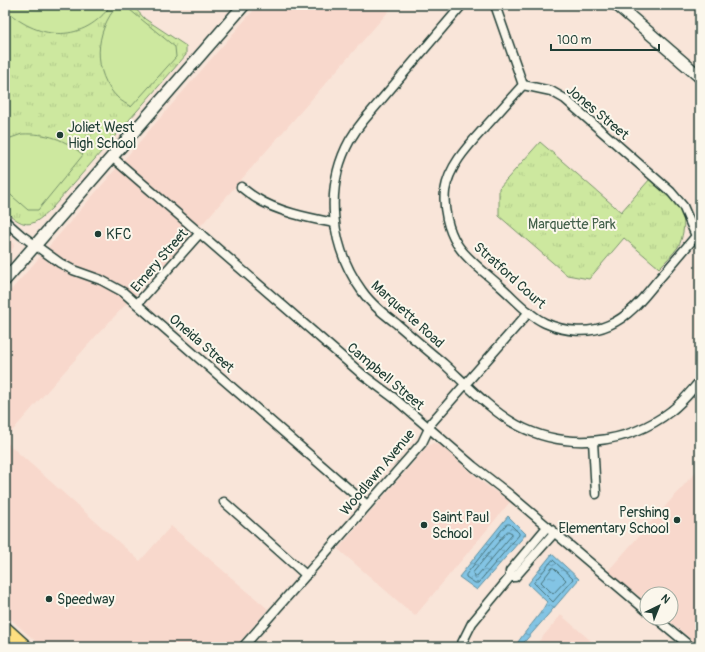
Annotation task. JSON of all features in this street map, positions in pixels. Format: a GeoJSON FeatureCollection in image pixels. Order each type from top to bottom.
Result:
{"type":"FeatureCollection","features":[{"type":"Feature","properties":{"kind":"main road"},"geometry":{"type":"LineString","coordinates":[[5,280],[244,5]]}},
{"type":"Feature","properties":{"kind":"main road"},"geometry":{"type":"LineString","coordinates":[[617,5],[700,76]]}},
{"type":"Feature","properties":{"kind":"main road"},"geometry":{"type":"LineString","coordinates":[[5,628],[26,647]]}},
{"type":"Feature","properties":{"kind":"street","name":"Marquette Road"},"geometry":{"type":"LineString","coordinates":[[462,5],[364,120],[350,140],[342,159],[335,185],[333,206],[334,223],[341,252],[350,272],[362,291],[378,309],[466,383],[496,411],[516,424],[537,434],[557,440],[593,441],[612,439],[632,433],[671,411],[700,381]]}},
{"type":"Feature","properties":{"kind":"street"},"geometry":{"type":"LineString","coordinates":[[495,5],[523,85]]}},
{"type":"Feature","properties":{"kind":"street","name":"Jones Street"},"geometry":{"type":"LineString","coordinates":[[523,85],[551,92],[565,99],[666,187],[683,206],[698,237]]}},
{"type":"Feature","properties":{"kind":"street","name":"Stratford Court"},"geometry":{"type":"LineString","coordinates":[[523,85],[462,153],[451,173],[445,192],[446,210],[451,230],[457,245],[470,259],[529,312],[544,323],[562,329],[577,331],[594,330],[610,325],[638,304],[698,237]]}},
{"type":"Feature","properties":{"kind":"street","name":"Campbell Street"},"geometry":{"type":"LineString","coordinates":[[112,157],[363,375],[394,398],[428,429],[519,502],[639,604]]}},
{"type":"Feature","properties":{"kind":"street"},"geometry":{"type":"LineString","coordinates":[[241,187],[256,198],[271,205],[310,218],[334,223]]}},
{"type":"Feature","properties":{"kind":"street","name":"Oneida Street"},"geometry":{"type":"LineString","coordinates":[[5,221],[66,267],[111,285],[138,304],[367,505]]}},
{"type":"Feature","properties":{"kind":"street","name":"Emery Street"},"geometry":{"type":"LineString","coordinates":[[138,304],[200,233]]}},
{"type":"Feature","properties":{"kind":"street","name":"Woodlawn Avenue"},"geometry":{"type":"LineString","coordinates":[[243,647],[422,443],[432,422],[529,312]]}},
{"type":"Feature","properties":{"kind":"street"},"geometry":{"type":"LineString","coordinates":[[593,441],[596,494]]}},
{"type":"Feature","properties":{"kind":"street"},"geometry":{"type":"LineString","coordinates":[[224,502],[306,575]]}},
{"type":"Feature","properties":{"kind":"street"},"geometry":{"type":"LineString","coordinates":[[460,647],[472,623],[510,577],[510,570],[547,527]]}},
{"type":"Feature","properties":{"kind":"street"},"geometry":{"type":"LineString","coordinates":[[510,577],[516,577],[554,533]]}},
{"type":"Feature","properties":{"kind":"street"},"geometry":{"type":"LineString","coordinates":[[666,626],[691,647]]}},
{"type":"Feature","properties":{"kind":"shaded area"},"geometry":{"type":"Polygon","coordinates":[[[258,5],[394,5],[205,221],[95,337],[5,439],[5,297],[258,5]]]}},
{"type":"Feature","properties":{"kind":"shaded area"},"geometry":{"type":"Polygon","coordinates":[[[5,229],[11,236],[14,246],[5,262],[5,229]]]}},
{"type":"Feature","properties":{"kind":"shaded area"},"geometry":{"type":"Polygon","coordinates":[[[5,441],[140,561],[171,526],[268,609],[235,647],[42,647],[5,614],[5,441]]]}},
{"type":"Feature","properties":{"kind":"shaded area","name":"Saint Paul School"},"geometry":{"type":"Polygon","coordinates":[[[433,443],[439,444],[482,482],[510,502],[415,616],[338,549],[427,447],[433,443]]]}},
{"type":"Feature","properties":{"kind":"shaded area","name":"Pershing Elementary School"},"geometry":{"type":"Polygon","coordinates":[[[700,467],[700,647],[675,626],[679,626],[679,586],[639,586],[639,596],[607,572],[700,467]]]}},
{"type":"Feature","properties":{"kind":"shaded area"},"geometry":{"type":"Polygon","coordinates":[[[561,615],[598,647],[534,647],[561,615]]]}},
{"type":"Feature","properties":{"kind":"green space","name":"Joliet West High School"},"geometry":{"type":"Polygon","coordinates":[[[5,5],[132,5],[145,19],[186,46],[186,55],[52,208],[39,219],[29,224],[19,221],[5,211],[5,5]]]}},
{"type":"Feature","properties":{"kind":"green space"},"geometry":{"type":"Polygon","coordinates":[[[13,5],[111,5],[100,17],[88,26],[75,32],[61,34],[33,28],[20,21],[7,11],[13,5]]]}},
{"type":"Feature","properties":{"kind":"green space"},"geometry":{"type":"Polygon","coordinates":[[[118,5],[124,5],[175,47],[176,57],[131,107],[120,99],[110,88],[104,77],[100,64],[99,52],[104,27],[110,15],[118,5]]]}},
{"type":"Feature","properties":{"kind":"green space"},"geometry":{"type":"Polygon","coordinates":[[[22,134],[55,138],[76,149],[83,155],[38,210],[28,210],[5,190],[5,140],[22,134]]]}},
{"type":"Feature","properties":{"kind":"green space","name":"Marquette Park"},"geometry":{"type":"Polygon","coordinates":[[[540,142],[621,212],[650,179],[670,196],[680,208],[684,223],[682,238],[676,250],[659,268],[624,238],[589,279],[567,275],[499,216],[499,188],[540,142]]]}},
{"type":"Feature","properties":{"kind":"water"},"geometry":{"type":"Polygon","coordinates":[[[508,516],[526,534],[477,590],[459,577],[508,516]]]}},
{"type":"Feature","properties":{"kind":"water"},"geometry":{"type":"Polygon","coordinates":[[[552,554],[579,579],[520,647],[515,647],[540,614],[547,602],[528,584],[552,554]]]}},
{"type":"Feature","properties":{"kind":"place","name":"Joliet West High School"},"geometry":{"type":"Point","coordinates":[60,135]}},
{"type":"Feature","properties":{"kind":"place","name":"KFC"},"geometry":{"type":"Point","coordinates":[98,234]}},
{"type":"Feature","properties":{"kind":"place","name":"Pershing Elementary School"},"geometry":{"type":"Point","coordinates":[677,520]}},
{"type":"Feature","properties":{"kind":"place","name":"Saint Paul School"},"geometry":{"type":"Point","coordinates":[424,525]}},
{"type":"Feature","properties":{"kind":"place","name":"Speedway"},"geometry":{"type":"Point","coordinates":[49,599]}}]}
